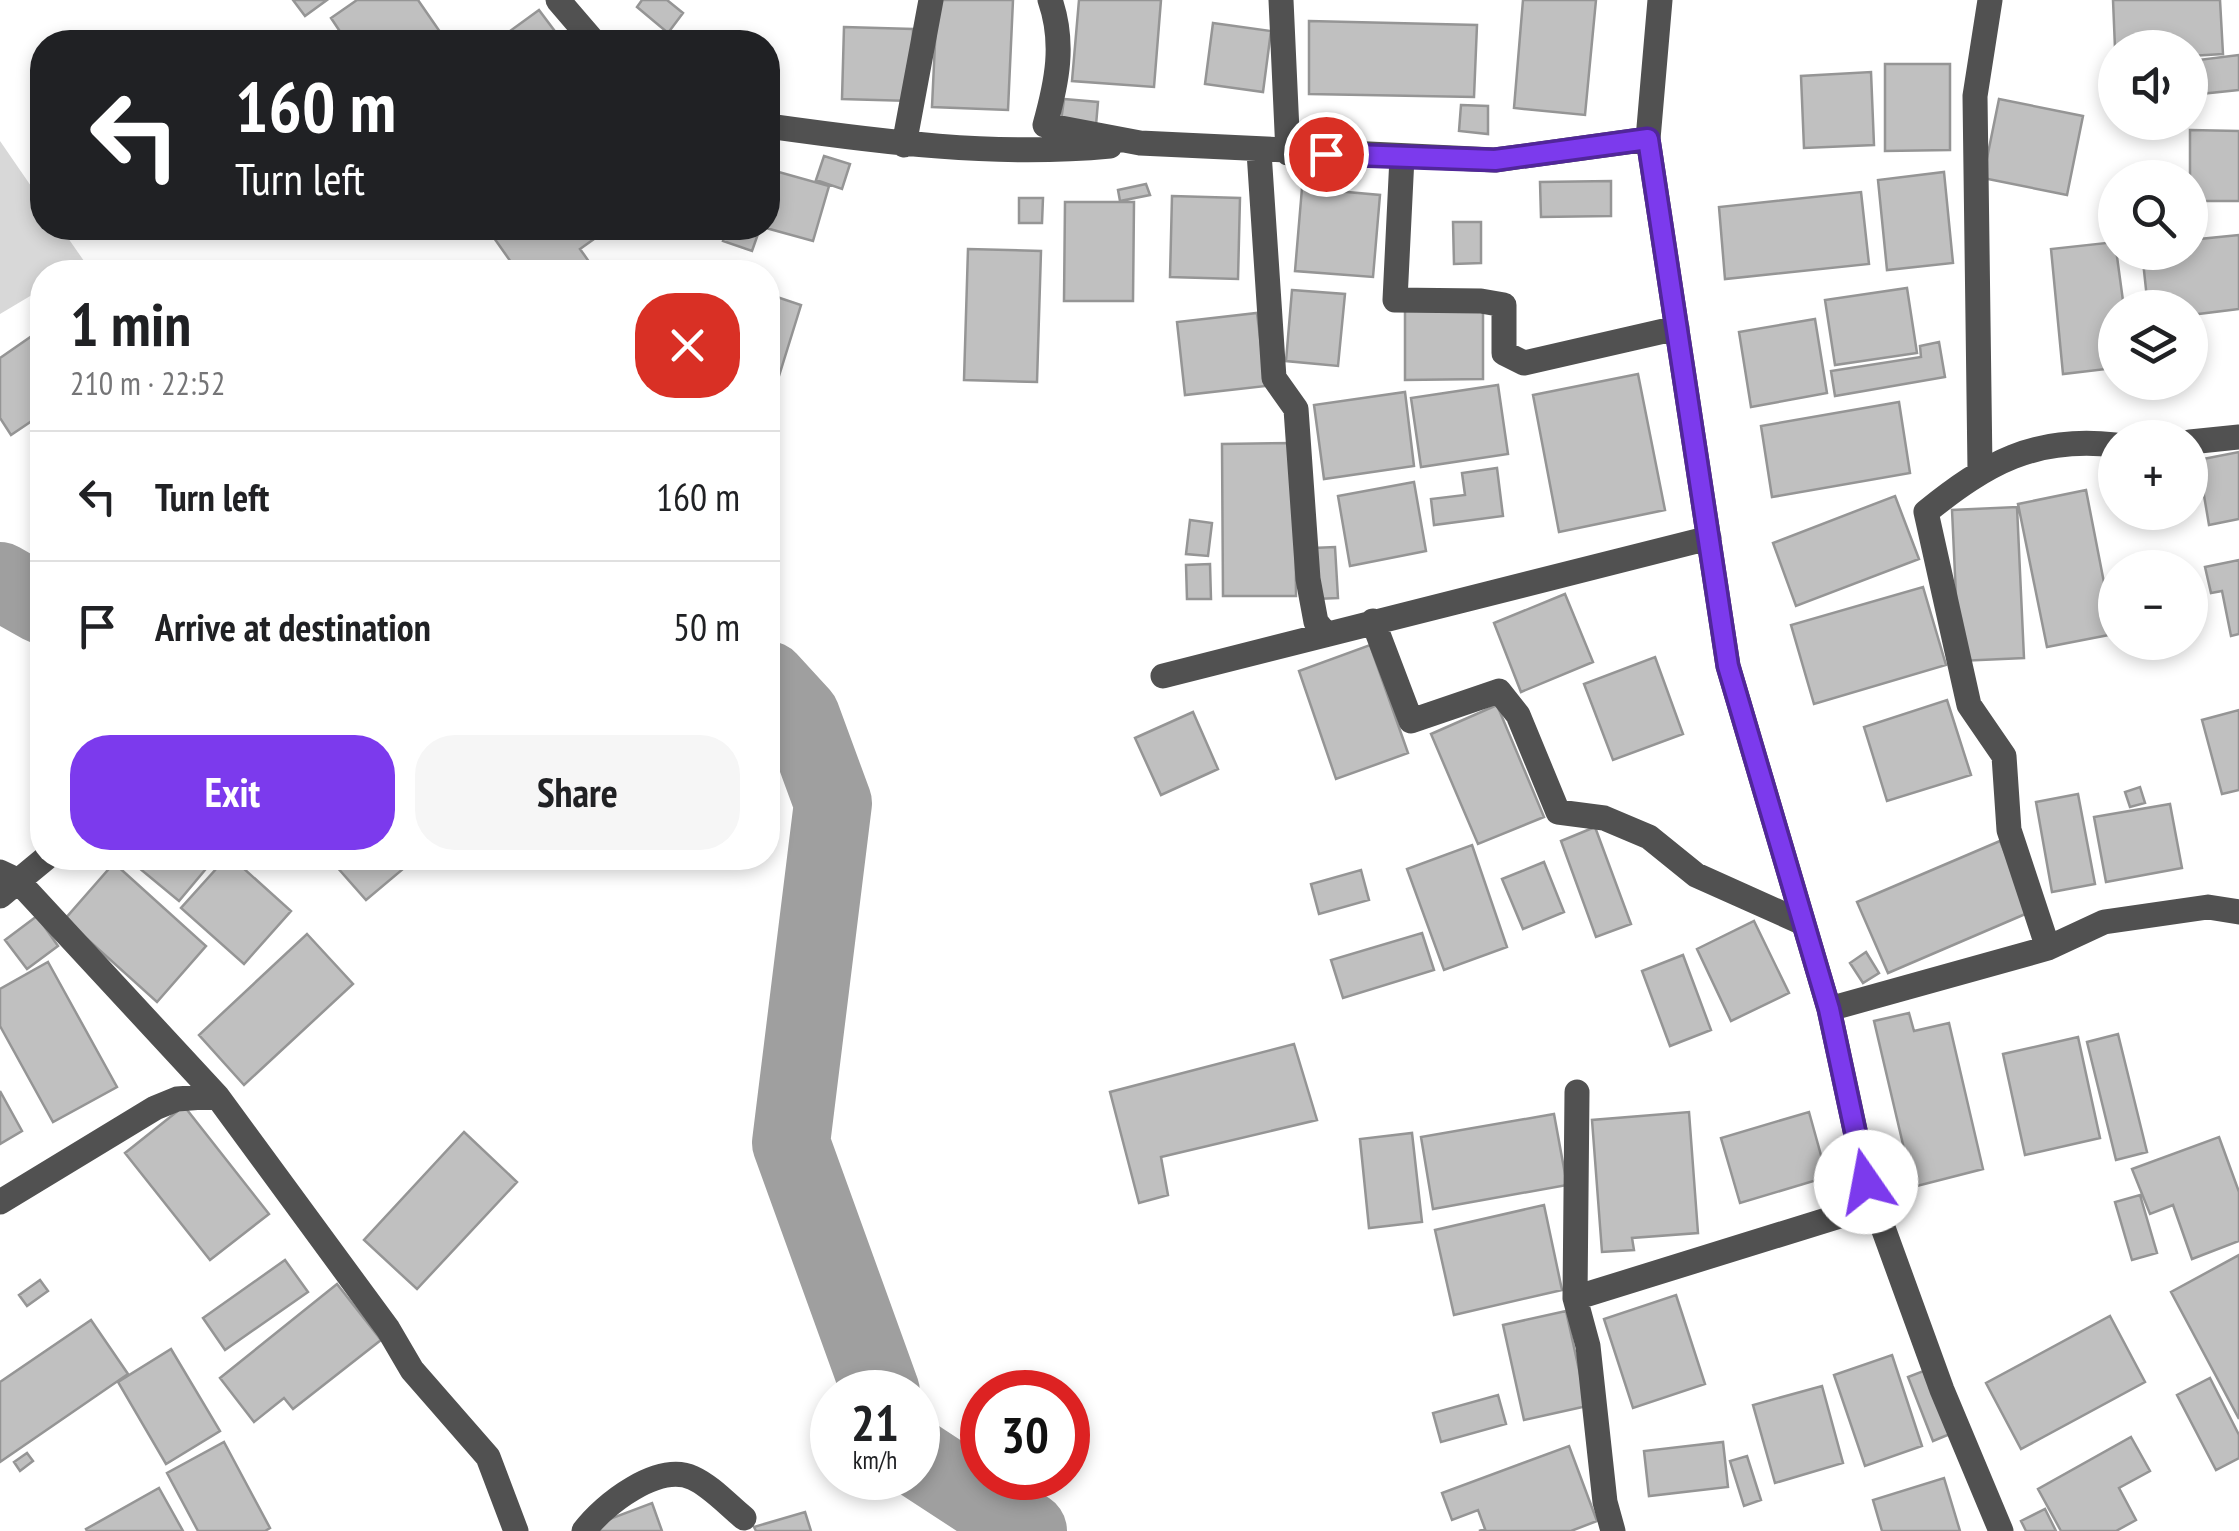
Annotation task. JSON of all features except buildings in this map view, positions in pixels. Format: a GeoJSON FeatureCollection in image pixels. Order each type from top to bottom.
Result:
{"type":"FeatureCollection","features":[{"type":"Feature","properties":{"kind":"street"},"geometry":{"type":"LineString","coordinates":[[558,0],[584,30]]}},
{"type":"Feature","properties":{"kind":"street"},"geometry":{"type":"LineString","coordinates":[[904,145],[931,0]]}},
{"type":"Feature","properties":{"kind":"street"},"geometry":{"type":"LineString","coordinates":[[1050,0],[1060,27],[1058,81],[1046,126],[1140,144],[1495,160],[1648,139]]}},
{"type":"Feature","properties":{"kind":"street"},"geometry":{"type":"LineString","coordinates":[[1282,0],[1288,152]]}},
{"type":"Feature","properties":{"kind":"street"},"geometry":{"type":"LineString","coordinates":[[1660,0],[1648,139],[1728,666],[1829,1009],[1875,1205],[1942,1390],[2001,1531]]}},
{"type":"Feature","properties":{"kind":"street"},"geometry":{"type":"LineString","coordinates":[[1980,469],[1975,96],[1990,0]]}},
{"type":"Feature","properties":{"kind":"street"},"geometry":{"type":"LineString","coordinates":[[780,128],[904,145],[1049,152],[1140,144]]}},
{"type":"Feature","properties":{"kind":"street"},"geometry":{"type":"LineString","coordinates":[[1259,152],[1274,378],[1296,409],[1308,579],[1316,622],[1326,634]]}},
{"type":"Feature","properties":{"kind":"street"},"geometry":{"type":"LineString","coordinates":[[1402,157],[1395,300],[1481,300],[1504,305],[1504,352],[1524,362],[1677,328]]}},
{"type":"Feature","properties":{"kind":"street"},"geometry":{"type":"LineString","coordinates":[[2208,440],[2239,437]]}},
{"type":"Feature","properties":{"kind":"street"},"geometry":{"type":"LineString","coordinates":[[2048,948],[2010,830],[2004,756],[1969,705],[1926,512],[1980,469],[2070,440],[2098,443]]}},
{"type":"Feature","properties":{"kind":"street"},"geometry":{"type":"LineString","coordinates":[[1163,676],[1710,538]]}},
{"type":"Feature","properties":{"kind":"street"},"geometry":{"type":"LineString","coordinates":[[1373,622],[1411,722],[1498,691],[1518,715],[1558,812],[1604,818],[1649,837],[1696,875],[1802,922]]}},
{"type":"Feature","properties":{"kind":"street"},"geometry":{"type":"LineString","coordinates":[[30,868],[6,882],[217,1096],[388,1329],[412,1370],[488,1456],[516,1531]]}},
{"type":"Feature","properties":{"kind":"street"},"geometry":{"type":"LineString","coordinates":[[1829,1009],[2048,948],[2104,922],[2208,908],[2239,912]]}},
{"type":"Feature","properties":{"kind":"street"},"geometry":{"type":"LineString","coordinates":[[1577,1092],[1575,1298],[1588,1346],[1605,1502],[1613,1531]]}},
{"type":"Feature","properties":{"kind":"street"},"geometry":{"type":"LineString","coordinates":[[0,1202],[154,1108],[176,1100],[217,1096]]}},
{"type":"Feature","properties":{"kind":"street"},"geometry":{"type":"LineString","coordinates":[[1575,1298],[1875,1205]]}},
{"type":"Feature","properties":{"kind":"street"},"geometry":{"type":"LineString","coordinates":[[584,1531],[600,1508],[629,1490],[672,1475],[693,1478],[744,1518]]}},
{"type":"Feature","properties":{"kind":"shaded area"},"geometry":{"type":"Polygon","coordinates":[[[0,141],[30,185],[30,240],[69,240],[83,260],[30,260],[30,296],[0,314],[0,141]]]}},
{"type":"Feature","properties":{"kind":"waterway"},"geometry":{"type":"LineString","coordinates":[[0,581],[30,598]]}},
{"type":"Feature","properties":{"kind":"waterway"},"geometry":{"type":"LineString","coordinates":[[780,693],[801,716],[833,803],[791,1143],[873,1370]]}},
{"type":"Feature","properties":{"kind":"waterway"},"geometry":{"type":"LineString","coordinates":[[940,1473],[1028,1531]]}},
{"type":"Feature","properties":{"kind":"route"},"geometry":{"type":"LineString","coordinates":[[1326,154],[1495,160],[1648,139],[1728,666],[1829,1009],[1866,1182]]}}]}
